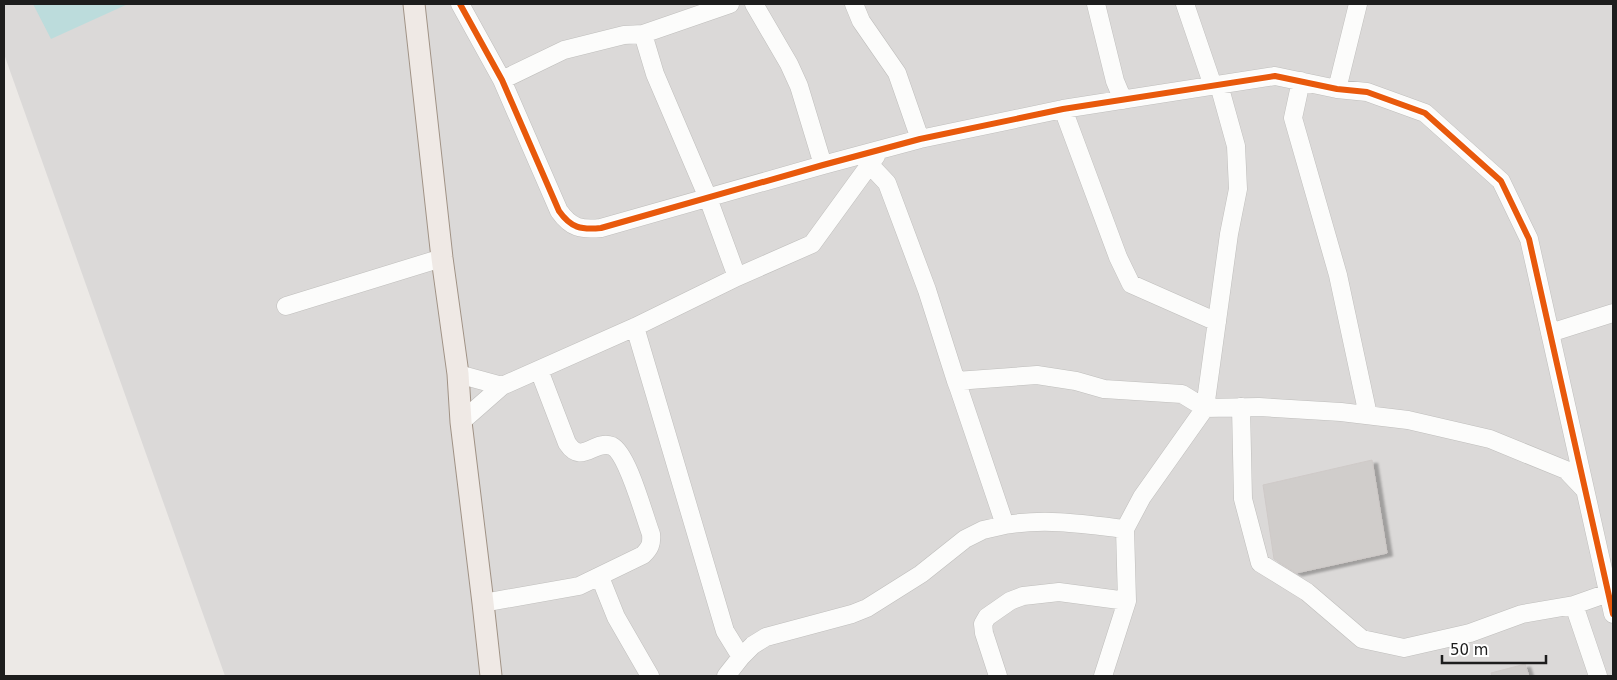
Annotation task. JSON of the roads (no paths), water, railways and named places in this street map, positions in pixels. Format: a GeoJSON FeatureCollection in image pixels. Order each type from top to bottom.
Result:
{"type":"FeatureCollection","features":[{"type":"Feature","properties":{"kind":"main road"},"geometry":{"type":"LineString","coordinates":[[414,4],[442,258],[458,374],[461,422],[491,676]]}},
{"type":"Feature","properties":{"kind":"street"},"geometry":{"type":"LineString","coordinates":[[460,4],[502,80],[559,211],[567,222],[589,229],[601,228],[823,165],[874,158],[920,140],[1063,109],[1275,76],[1337,89],[1367,92],[1425,113],[1500,181],[1529,239],[1613,614]]}},
{"type":"Feature","properties":{"kind":"street"},"geometry":{"type":"LineString","coordinates":[[502,80],[574,47],[624,35],[643,34],[730,4]]}},
{"type":"Feature","properties":{"kind":"street"},"geometry":{"type":"LineString","coordinates":[[754,4],[789,64],[799,86],[823,165]]}},
{"type":"Feature","properties":{"kind":"street"},"geometry":{"type":"LineString","coordinates":[[854,4],[861,21],[897,73],[920,140]]}},
{"type":"Feature","properties":{"kind":"street"},"geometry":{"type":"LineString","coordinates":[[1096,4],[1115,81],[1123,100]]}},
{"type":"Feature","properties":{"kind":"street"},"geometry":{"type":"LineString","coordinates":[[1185,4],[1213,86],[1219,85]]}},
{"type":"Feature","properties":{"kind":"street"},"geometry":{"type":"LineString","coordinates":[[1337,89],[1358,4]]}},
{"type":"Feature","properties":{"kind":"street"},"geometry":{"type":"LineString","coordinates":[[643,34],[655,74],[708,198],[737,277]]}},
{"type":"Feature","properties":{"kind":"street"},"geometry":{"type":"LineString","coordinates":[[1301,80],[1292,118],[1338,274],[1368,415]]}},
{"type":"Feature","properties":{"kind":"street"},"geometry":{"type":"LineString","coordinates":[[1103,676],[1127,600],[1124,529],[1142,497],[1205,408],[1229,234],[1238,189],[1236,146],[1219,85]]}},
{"type":"Feature","properties":{"kind":"street"},"geometry":{"type":"LineString","coordinates":[[1063,109],[1118,256],[1131,284],[1217,322]]}},
{"type":"Feature","properties":{"kind":"street"},"geometry":{"type":"LineString","coordinates":[[461,422],[502,386],[812,244],[874,158]]}},
{"type":"Feature","properties":{"kind":"street"},"geometry":{"type":"LineString","coordinates":[[874,158],[887,183],[927,290],[956,381],[1006,525]]}},
{"type":"Feature","properties":{"kind":"street"},"geometry":{"type":"LineString","coordinates":[[286,306],[442,258]]}},
{"type":"Feature","properties":{"kind":"street"},"geometry":{"type":"LineString","coordinates":[[1550,333],[1613,313]]}},
{"type":"Feature","properties":{"kind":"street"},"geometry":{"type":"LineString","coordinates":[[635,326],[725,631],[741,657]]}},
{"type":"Feature","properties":{"kind":"street"},"geometry":{"type":"LineString","coordinates":[[483,603],[579,586],[643,555],[652,543],[630,473],[619,452],[612,446],[604,445],[578,453],[572,451],[567,443],[539,370]]}},
{"type":"Feature","properties":{"kind":"street"},"geometry":{"type":"LineString","coordinates":[[458,374],[502,386]]}},
{"type":"Feature","properties":{"kind":"street"},"geometry":{"type":"LineString","coordinates":[[956,381],[1037,375],[1076,381],[1104,389],[1182,394],[1205,408],[1260,406],[1408,420],[1490,438],[1566,470],[1585,490]]}},
{"type":"Feature","properties":{"kind":"street"},"geometry":{"type":"LineString","coordinates":[[1241,407],[1243,498],[1260,563],[1307,592],[1362,639],[1404,648],[1470,632],[1522,614],[1574,605],[1608,593]]}},
{"type":"Feature","properties":{"kind":"street"},"geometry":{"type":"LineString","coordinates":[[726,676],[753,645],[766,637],[852,614],[867,608],[921,574],[965,539],[983,530],[1046,520],[1124,529]]}},
{"type":"Feature","properties":{"kind":"street"},"geometry":{"type":"LineString","coordinates":[[600,577],[616,617],[650,676]]}},
{"type":"Feature","properties":{"kind":"street"},"geometry":{"type":"LineString","coordinates":[[998,676],[984,633],[983,624],[987,617],[1010,601],[1023,596],[1059,592],[1127,600]]}},
{"type":"Feature","properties":{"kind":"street"},"geometry":{"type":"LineString","coordinates":[[1574,605],[1598,676]]}},
{"type":"Feature","properties":{"kind":"water"},"geometry":{"type":"Polygon","coordinates":[[[33,4],[128,4],[51,39],[33,4]]]}}]}
